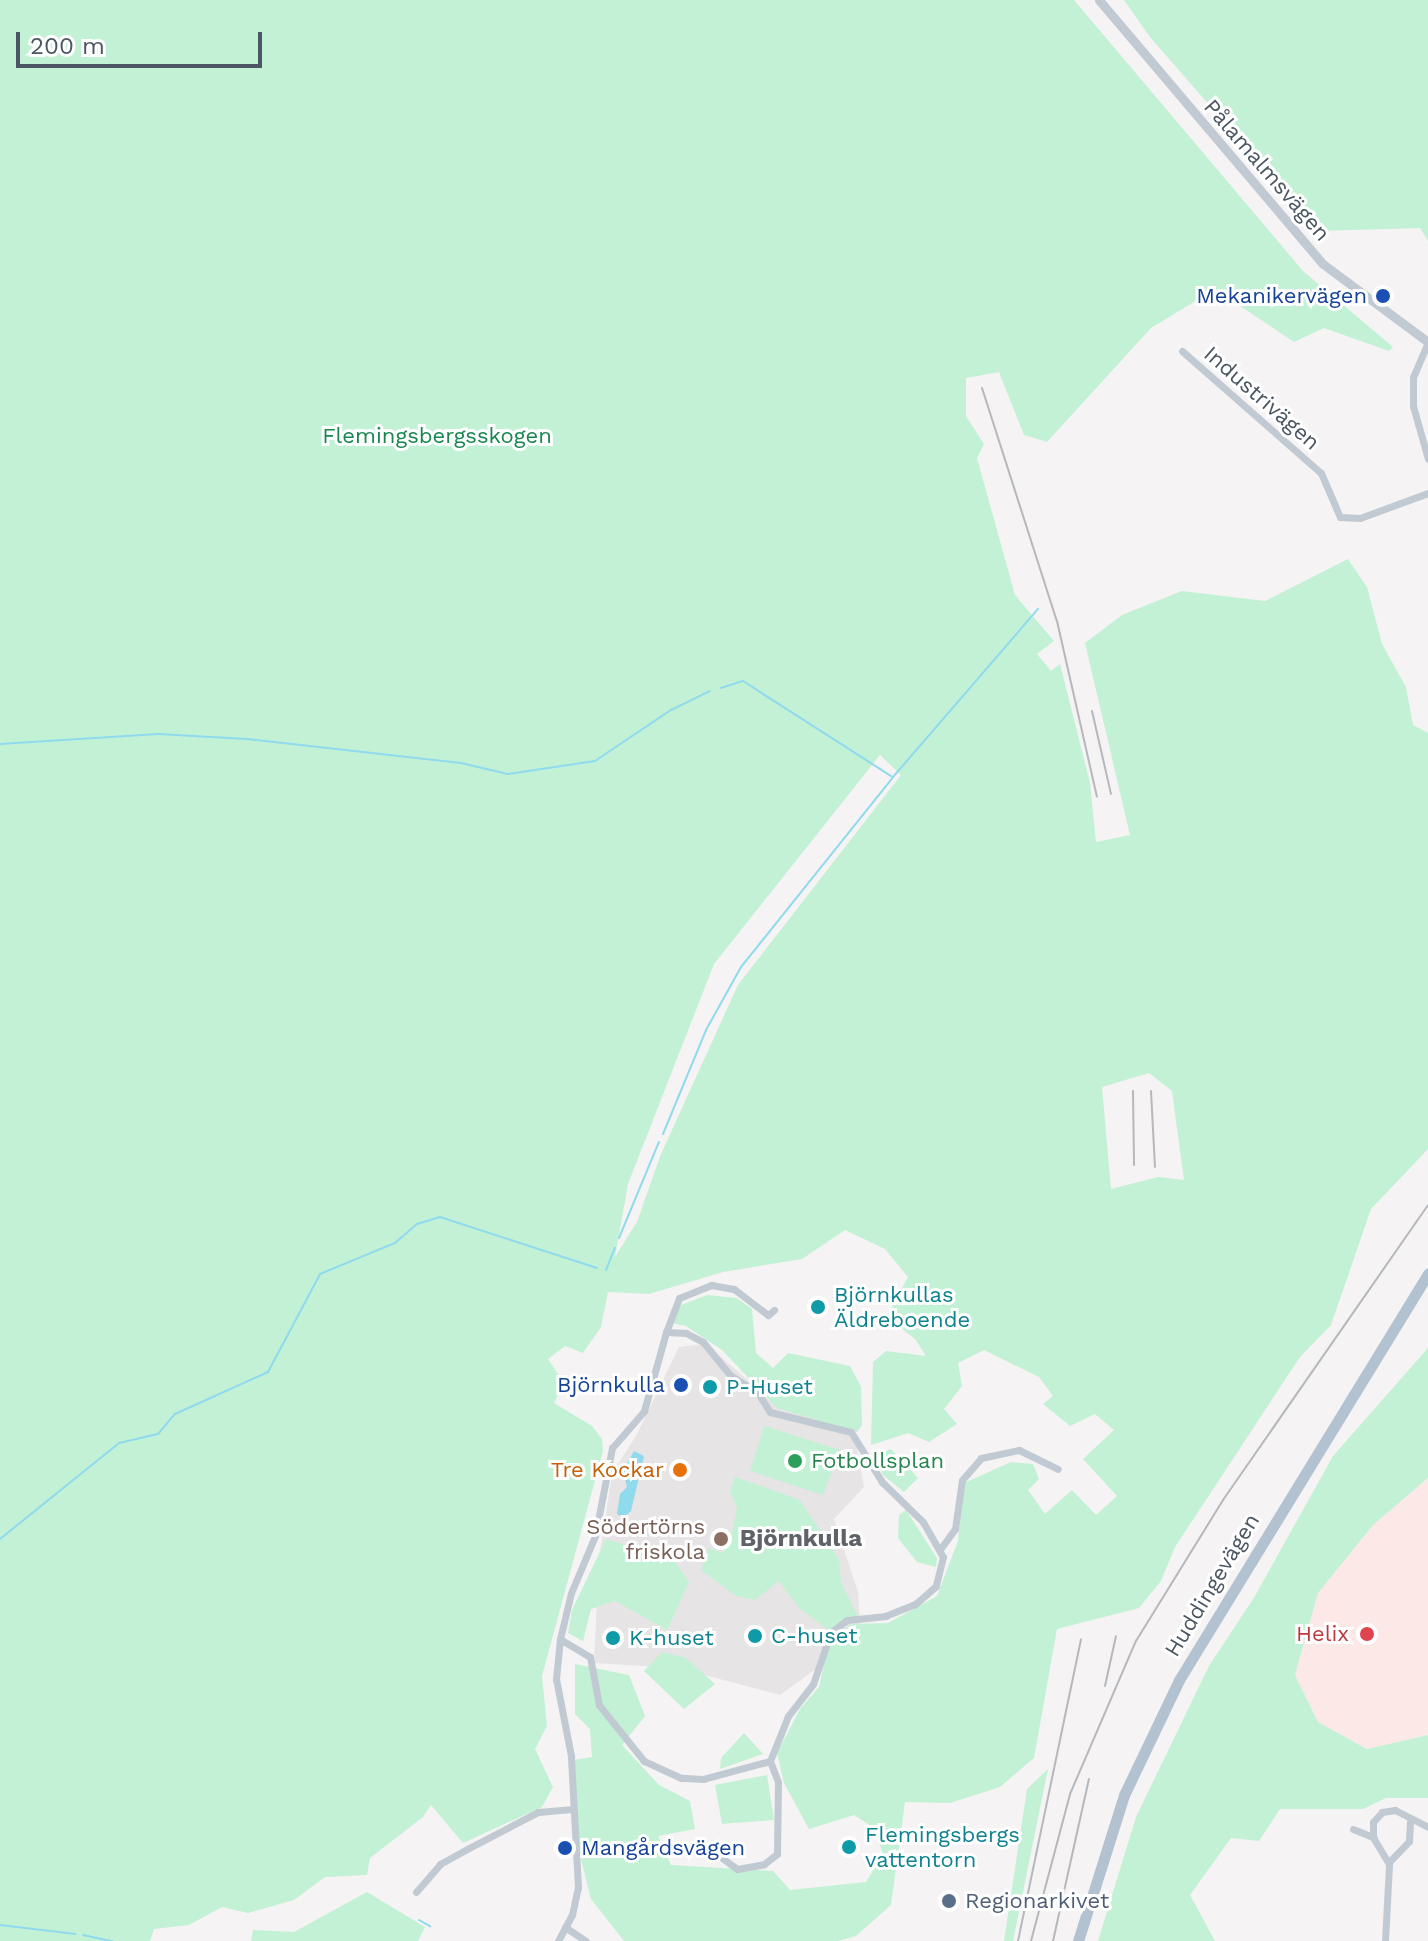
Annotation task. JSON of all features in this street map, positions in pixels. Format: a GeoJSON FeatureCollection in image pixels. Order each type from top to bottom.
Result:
{"type":"FeatureCollection","features":[{"type":"Feature","properties":{"kind":"main road","name":"Huddingevägen"},"geometry":{"type":"LineString","coordinates":[[1078,1941],[1124,1795],[1179,1680],[1428,1273]]}},
{"type":"Feature","properties":{"kind":"street","name":"Pålamalmsvägen"},"geometry":{"type":"LineString","coordinates":[[1099,0],[1323,264],[1428,342]]}},
{"type":"Feature","properties":{"kind":"street"},"geometry":{"type":"LineString","coordinates":[[1428,342],[1417,358],[1413,391],[1428,459]]}},
{"type":"Feature","properties":{"kind":"street","name":"Industrivägen"},"geometry":{"type":"LineString","coordinates":[[1182,351],[1321,473],[1340,517],[1360,518],[1428,493]]}},
{"type":"Feature","properties":{"kind":"street"},"geometry":{"type":"LineString","coordinates":[[558,1941],[577,1897],[571,1756],[556,1679],[560,1639],[571,1593],[595,1536],[612,1448],[639,1421],[663,1359],[666,1332],[679,1298],[711,1285],[734,1289],[768,1315],[774,1310]]}},
{"type":"Feature","properties":{"kind":"street"},"geometry":{"type":"LineString","coordinates":[[666,1332],[686,1333],[703,1342],[730,1375],[758,1393],[770,1412],[851,1432],[882,1482],[914,1510],[941,1548]]}},
{"type":"Feature","properties":{"kind":"street"},"geometry":{"type":"LineString","coordinates":[[722,1858],[737,1869],[764,1864],[777,1854],[778,1782],[770,1761],[788,1716],[813,1684],[831,1632],[847,1620],[886,1616],[924,1598],[940,1576],[941,1548],[955,1529],[962,1480],[981,1458],[1019,1450],[1058,1469]]}},
{"type":"Feature","properties":{"kind":"street"},"geometry":{"type":"LineString","coordinates":[[560,1639],[590,1657],[599,1705],[650,1765],[681,1778],[703,1779],[770,1761]]}},
{"type":"Feature","properties":{"kind":"street"},"geometry":{"type":"LineString","coordinates":[[416,1892],[440,1864],[469,1848],[538,1812],[571,1809]]}},
{"type":"Feature","properties":{"kind":"street"},"geometry":{"type":"LineString","coordinates":[[1389,1864],[1373,1837],[1353,1829],[1372,1825],[1388,1810],[1401,1812],[1410,1822],[1428,1828]]}},
{"type":"Feature","properties":{"kind":"street"},"geometry":{"type":"LineString","coordinates":[[1410,1822],[1411,1835]]}},
{"type":"Feature","properties":{"kind":"street"},"geometry":{"type":"LineString","coordinates":[[1372,1825],[1373,1837]]}},
{"type":"Feature","properties":{"kind":"street"},"geometry":{"type":"LineString","coordinates":[[1385,1941],[1389,1864],[1397,1849],[1411,1835],[1428,1828]]}},
{"type":"Feature","properties":{"kind":"street"},"geometry":{"type":"LineString","coordinates":[[1382,1848],[1397,1849]]}},
{"type":"Feature","properties":{"kind":"street"},"geometry":{"type":"LineString","coordinates":[[565,1927],[586,1941]]}},
{"type":"Feature","properties":{"kind":"shaded area","name":"Södertörns friskola"},"geometry":{"type":"Polygon","coordinates":[[[706,1344],[779,1407],[851,1413],[864,1487],[834,1519],[858,1592],[861,1636],[780,1695],[678,1668],[594,1663],[599,1558],[612,1474],[637,1434],[679,1347],[706,1344]]]}},
{"type":"Feature","properties":{"kind":"shaded area","name":"Helix"},"geometry":{"type":"Polygon","coordinates":[[[1428,1478],[1428,1735],[1368,1749],[1318,1722],[1295,1675],[1318,1593],[1373,1525],[1428,1478]]]}},
{"type":"Feature","properties":{"kind":"green space","name":"Flemingsbergsskogen"},"geometry":{"type":"Polygon","coordinates":[[[0,0],[1074,0],[1303,271],[1393,347],[1389,351],[1324,328],[1294,342],[1215,289],[1151,328],[1047,442],[1024,435],[999,372],[966,378],[966,416],[984,444],[977,458],[1015,595],[1054,641],[1037,654],[1051,671],[1060,664],[1090,783],[1096,842],[1130,835],[1085,643],[1122,615],[1182,591],[1265,601],[1348,559],[1367,587],[1382,644],[1406,687],[1413,725],[1428,733],[1428,1149],[1371,1209],[1331,1325],[1300,1357],[1175,1547],[1161,1581],[1139,1608],[1057,1629],[1034,1758],[1000,1787],[950,1803],[905,1802],[891,1905],[856,1936],[838,1941],[624,1941],[591,1899],[574,1832],[574,1760],[592,1757],[590,1729],[575,1714],[575,1664],[629,1675],[645,1716],[622,1745],[659,1785],[690,1801],[695,1829],[658,1836],[671,1865],[773,1871],[790,1890],[866,1882],[883,1854],[874,1828],[854,1815],[809,1829],[784,1783],[777,1753],[800,1709],[819,1687],[829,1643],[851,1624],[888,1623],[937,1596],[958,1541],[964,1483],[1011,1462],[1033,1464],[1039,1479],[1028,1490],[1045,1514],[1072,1490],[1096,1515],[1117,1496],[1083,1459],[1114,1430],[1095,1414],[1070,1426],[1043,1404],[1053,1396],[1039,1377],[984,1350],[958,1363],[962,1386],[944,1409],[957,1424],[929,1442],[908,1433],[871,1445],[873,1362],[886,1351],[926,1356],[915,1339],[887,1317],[908,1277],[885,1249],[845,1230],[802,1259],[723,1272],[649,1294],[608,1292],[601,1327],[583,1353],[565,1346],[548,1359],[564,1383],[554,1403],[592,1426],[602,1439],[603,1451],[542,1676],[547,1726],[535,1749],[553,1787],[542,1807],[463,1843],[431,1805],[423,1817],[370,1858],[367,1875],[325,1877],[294,1900],[248,1913],[222,1907],[189,1925],[154,1929],[150,1941],[0,1941],[0,0]],[[880,755],[714,964],[628,1184],[615,1257],[637,1222],[661,1154],[738,985],[901,775],[880,755]],[[1149,1073],[1102,1087],[1111,1189],[1158,1177],[1184,1180],[1172,1091],[1149,1073]]]}},
{"type":"Feature","properties":{"kind":"green space"},"geometry":{"type":"Polygon","coordinates":[[[1124,0],[1428,0],[1428,241],[1420,228],[1319,231],[1150,37],[1124,0]]]}},
{"type":"Feature","properties":{"kind":"green space"},"geometry":{"type":"Polygon","coordinates":[[[707,1295],[737,1298],[752,1309],[756,1353],[773,1368],[788,1353],[850,1366],[861,1387],[862,1425],[857,1432],[777,1408],[722,1350],[686,1326],[672,1323],[681,1305],[707,1295]]]}},
{"type":"Feature","properties":{"kind":"green space"},"geometry":{"type":"Polygon","coordinates":[[[1428,1348],[1428,1478],[1373,1525],[1318,1593],[1295,1675],[1318,1722],[1367,1749],[1428,1735],[1428,1798],[1386,1798],[1363,1809],[1280,1809],[1259,1841],[1231,1838],[1190,1895],[1215,1941],[1098,1941],[1136,1817],[1209,1666],[1255,1596],[1333,1456],[1428,1348]]]}},
{"type":"Feature","properties":{"kind":"green space","name":"Fotbollsplan"},"geometry":{"type":"Polygon","coordinates":[[[764,1426],[840,1450],[823,1495],[750,1471],[764,1426]]]}},
{"type":"Feature","properties":{"kind":"green space"},"geometry":{"type":"Polygon","coordinates":[[[891,1449],[918,1478],[904,1492],[883,1475],[874,1456],[891,1449]]]}},
{"type":"Feature","properties":{"kind":"green space"},"geometry":{"type":"Polygon","coordinates":[[[735,1477],[800,1500],[839,1560],[841,1582],[859,1619],[831,1632],[799,1608],[779,1581],[755,1600],[736,1596],[701,1570],[708,1548],[723,1553],[733,1529],[737,1507],[730,1492],[735,1477]]]}},
{"type":"Feature","properties":{"kind":"green space"},"geometry":{"type":"Polygon","coordinates":[[[906,1510],[937,1558],[936,1567],[917,1562],[898,1538],[899,1515],[906,1510]]]}},
{"type":"Feature","properties":{"kind":"green space"},"geometry":{"type":"Polygon","coordinates":[[[606,1539],[673,1559],[689,1582],[667,1630],[615,1601],[591,1609],[583,1641],[568,1633],[572,1610],[606,1539]]]}},
{"type":"Feature","properties":{"kind":"green space"},"geometry":{"type":"Polygon","coordinates":[[[662,1652],[686,1658],[715,1684],[684,1709],[644,1671],[662,1652]]]}},
{"type":"Feature","properties":{"kind":"green space"},"geometry":{"type":"Polygon","coordinates":[[[744,1733],[763,1754],[720,1769],[721,1758],[744,1733]]]}},
{"type":"Feature","properties":{"kind":"green space"},"geometry":{"type":"Polygon","coordinates":[[[1048,1769],[1013,1941],[1004,1941],[1027,1789],[1048,1769]]]}},
{"type":"Feature","properties":{"kind":"green space"},"geometry":{"type":"Polygon","coordinates":[[[767,1775],[774,1820],[722,1824],[715,1785],[767,1775]]]}},
{"type":"Feature","properties":{"kind":"green space"},"geometry":{"type":"Polygon","coordinates":[[[367,1892],[425,1927],[418,1941],[251,1941],[253,1930],[294,1932],[367,1892]]]}},
{"type":"Feature","properties":{"kind":"water"},"geometry":{"type":"Polygon","coordinates":[[[634,1451],[644,1456],[631,1511],[623,1518],[617,1514],[620,1494],[627,1487],[623,1471],[634,1451]]]}},
{"type":"Feature","properties":{"kind":"waterway"},"geometry":{"type":"LineString","coordinates":[[663,1134],[706,1030],[741,967],[893,777],[1038,609]]}},
{"type":"Feature","properties":{"kind":"waterway"},"geometry":{"type":"LineString","coordinates":[[721,688],[743,681],[891,776]]}},
{"type":"Feature","properties":{"kind":"waterway"},"geometry":{"type":"LineString","coordinates":[[0,744],[158,734],[247,739],[461,763],[508,774],[595,761],[671,710],[710,691]]}},
{"type":"Feature","properties":{"kind":"waterway"},"geometry":{"type":"LineString","coordinates":[[619,1238],[659,1142]]}},
{"type":"Feature","properties":{"kind":"waterway"},"geometry":{"type":"LineString","coordinates":[[0,1539],[119,1443],[158,1434],[175,1414],[268,1372],[320,1274],[395,1243],[417,1224],[440,1217],[597,1268]]}},
{"type":"Feature","properties":{"kind":"waterway"},"geometry":{"type":"LineString","coordinates":[[606,1270],[615,1248]]}},
{"type":"Feature","properties":{"kind":"waterway"},"geometry":{"type":"LineString","coordinates":[[419,1920],[430,1926]]}},
{"type":"Feature","properties":{"kind":"waterway"},"geometry":{"type":"LineString","coordinates":[[0,1925],[75,1934]]}},
{"type":"Feature","properties":{"kind":"waterway"},"geometry":{"type":"LineString","coordinates":[[83,1935],[112,1941]]}},
{"type":"Feature","properties":{"kind":"railway"},"geometry":{"type":"LineString","coordinates":[[982,388],[1057,621],[1097,797]]}},
{"type":"Feature","properties":{"kind":"railway"},"geometry":{"type":"LineString","coordinates":[[1092,711],[1111,794]]}},
{"type":"Feature","properties":{"kind":"railway"},"geometry":{"type":"LineString","coordinates":[[1133,1091],[1134,1165]]}},
{"type":"Feature","properties":{"kind":"railway"},"geometry":{"type":"LineString","coordinates":[[1151,1091],[1155,1167]]}},
{"type":"Feature","properties":{"kind":"railway"},"geometry":{"type":"LineString","coordinates":[[1031,1941],[1070,1794],[1136,1641],[1223,1500],[1428,1205]]}},
{"type":"Feature","properties":{"kind":"railway"},"geometry":{"type":"LineString","coordinates":[[1105,1686],[1116,1636]]}},
{"type":"Feature","properties":{"kind":"railway"},"geometry":{"type":"LineString","coordinates":[[1018,1941],[1081,1640]]}},
{"type":"Feature","properties":{"kind":"railway"},"geometry":{"type":"LineString","coordinates":[[1053,1941],[1089,1779]]}},
{"type":"Feature","properties":{"kind":"place","name":"Mekanikervägen"},"geometry":{"type":"Point","coordinates":[1383,296]}},
{"type":"Feature","properties":{"kind":"place","name":"Björnkullas Äldreboende"},"geometry":{"type":"Point","coordinates":[818,1307]}},
{"type":"Feature","properties":{"kind":"place","name":"Björnkulla"},"geometry":{"type":"Point","coordinates":[681,1385]}},
{"type":"Feature","properties":{"kind":"place","name":"P-Huset"},"geometry":{"type":"Point","coordinates":[710,1387]}},
{"type":"Feature","properties":{"kind":"place","name":"Fotbollsplan"},"geometry":{"type":"Point","coordinates":[795,1461]}},
{"type":"Feature","properties":{"kind":"place","name":"Tre Kockar"},"geometry":{"type":"Point","coordinates":[680,1470]}},
{"type":"Feature","properties":{"kind":"place","name":"Södertörns friskola"},"geometry":{"type":"Point","coordinates":[721,1539]}},
{"type":"Feature","properties":{"kind":"place","name":"Helix"},"geometry":{"type":"Point","coordinates":[1367,1634]}},
{"type":"Feature","properties":{"kind":"place","name":"C-huset"},"geometry":{"type":"Point","coordinates":[755,1636]}},
{"type":"Feature","properties":{"kind":"place","name":"K-huset"},"geometry":{"type":"Point","coordinates":[613,1638]}},
{"type":"Feature","properties":{"kind":"place","name":"Flemingsbergs vattentorn"},"geometry":{"type":"Point","coordinates":[849,1847]}},
{"type":"Feature","properties":{"kind":"place","name":"Mangårdsvägen"},"geometry":{"type":"Point","coordinates":[565,1848]}},
{"type":"Feature","properties":{"kind":"place","name":"Regionarkivet"},"geometry":{"type":"Point","coordinates":[949,1901]}},
{"type":"Feature","properties":{"kind":"district","name":"Björnkulla"},"geometry":{"type":"Point","coordinates":[801,1539]}}]}
